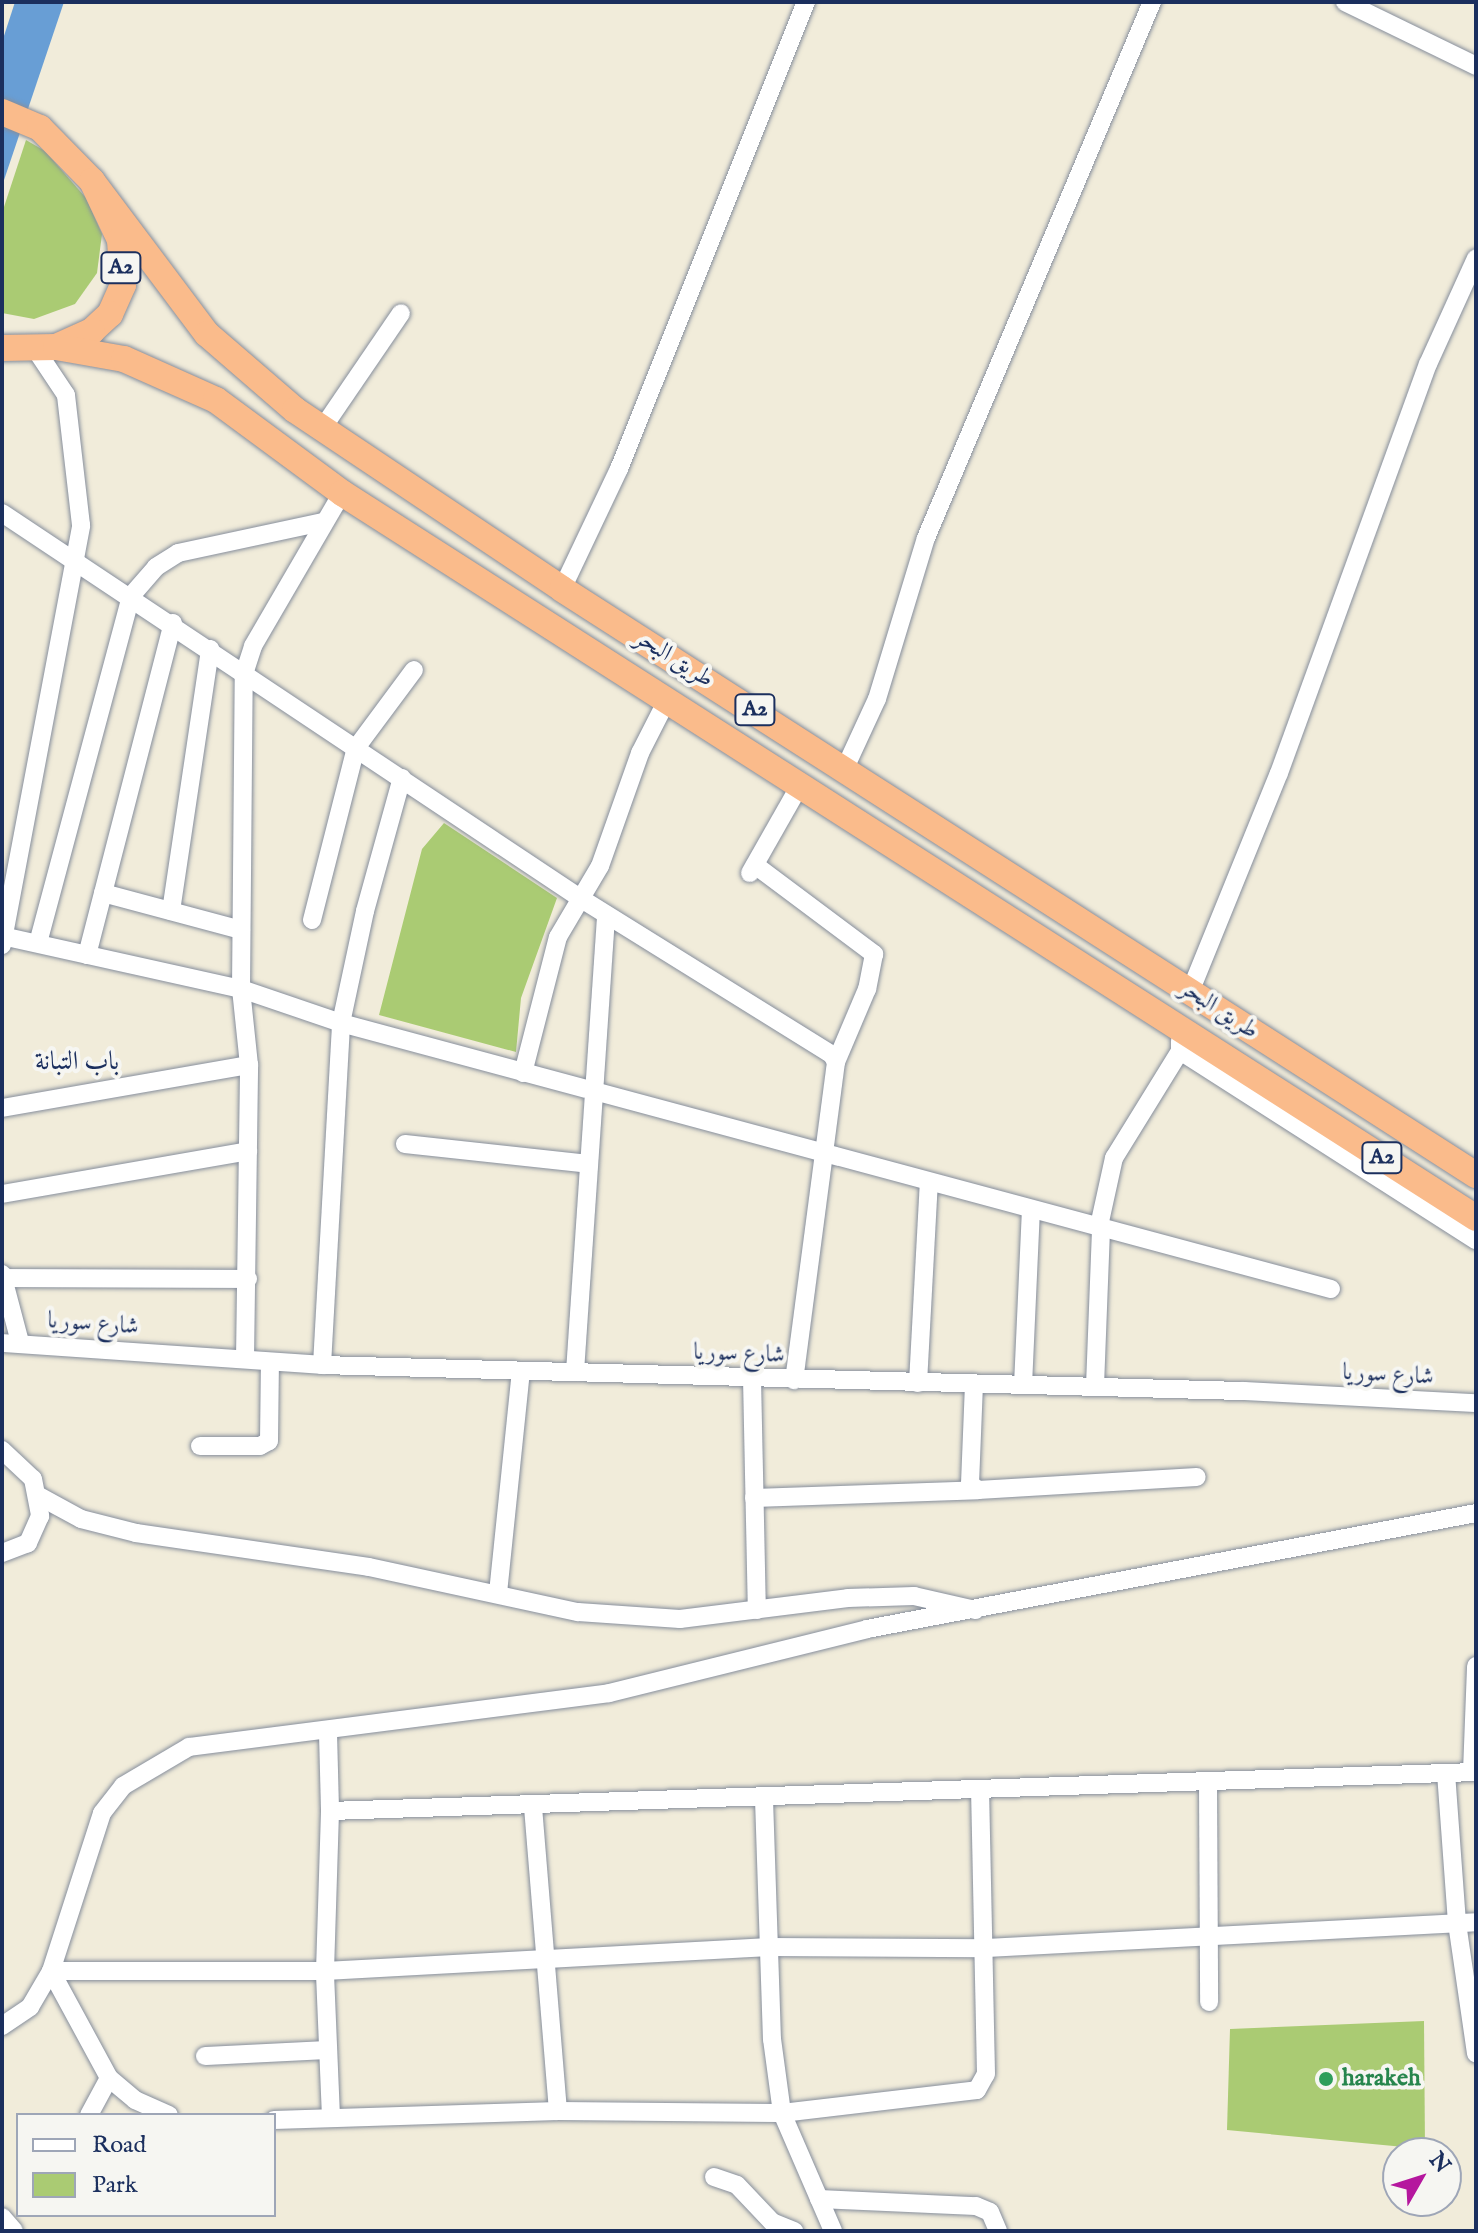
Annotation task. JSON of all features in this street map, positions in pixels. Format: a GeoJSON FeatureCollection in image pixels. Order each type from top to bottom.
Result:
{"type":"FeatureCollection","features":[{"type":"Feature","properties":{"kind":"highway","name":"A2"},"geometry":{"type":"LineString","coordinates":[[2,112],[40,128],[69,152],[92,181],[120,240],[123,285],[110,314],[92,331],[45,347],[2,348]]}},
{"type":"Feature","properties":{"kind":"highway","name":"طريق البحر"},"geometry":{"type":"LineString","coordinates":[[92,181],[207,334],[322,429],[562,589],[846,766],[1476,1175]]}},
{"type":"Feature","properties":{"kind":"highway","name":"طريق البحر"},"geometry":{"type":"LineString","coordinates":[[45,347],[124,359],[216,400],[342,493],[668,698],[1181,1041],[1288,1099],[1476,1218]]}},
{"type":"Feature","properties":{"kind":"street"},"geometry":{"type":"LineString","coordinates":[[562,589],[619,469],[806,2]]}},
{"type":"Feature","properties":{"kind":"street"},"geometry":{"type":"LineString","coordinates":[[846,766],[877,699],[926,538],[1152,2]]}},
{"type":"Feature","properties":{"kind":"street"},"geometry":{"type":"LineString","coordinates":[[1345,2],[1476,66]]}},
{"type":"Feature","properties":{"kind":"street"},"geometry":{"type":"LineString","coordinates":[[1190,992],[1279,773],[1428,364],[1476,258]]}},
{"type":"Feature","properties":{"kind":"street"},"geometry":{"type":"LineString","coordinates":[[322,429],[401,313]]}},
{"type":"Feature","properties":{"kind":"street"},"geometry":{"type":"LineString","coordinates":[[45,347],[70,410],[81,525],[3,940],[38,943],[241,989],[341,1023],[1331,1289]]}},
{"type":"Feature","properties":{"kind":"street"},"geometry":{"type":"LineString","coordinates":[[245,1359],[249,1065],[241,989],[244,674],[253,646],[342,493]]}},
{"type":"Feature","properties":{"kind":"street"},"geometry":{"type":"LineString","coordinates":[[2,513],[173,623],[244,674],[606,915],[830,1053],[836,1062]]}},
{"type":"Feature","properties":{"kind":"street"},"geometry":{"type":"LineString","coordinates":[[38,943],[131,596],[156,567],[178,553],[323,522]]}},
{"type":"Feature","properties":{"kind":"street"},"geometry":{"type":"LineString","coordinates":[[87,955],[173,623]]}},
{"type":"Feature","properties":{"kind":"street"},"geometry":{"type":"LineString","coordinates":[[171,911],[210,649]]}},
{"type":"Feature","properties":{"kind":"street"},"geometry":{"type":"LineString","coordinates":[[312,920],[356,748],[414,670]]}},
{"type":"Feature","properties":{"kind":"street"},"geometry":{"type":"LineString","coordinates":[[523,1073],[553,951],[600,866],[640,753],[668,698]]}},
{"type":"Feature","properties":{"kind":"street"},"geometry":{"type":"LineString","coordinates":[[322,1365],[341,1023],[365,911],[402,778]]}},
{"type":"Feature","properties":{"kind":"street"},"geometry":{"type":"LineString","coordinates":[[794,1380],[836,1062],[867,989],[874,954],[752,869],[800,785]]}},
{"type":"Feature","properties":{"kind":"street"},"geometry":{"type":"LineString","coordinates":[[103,893],[241,930]]}},
{"type":"Feature","properties":{"kind":"street"},"geometry":{"type":"LineString","coordinates":[[575,1372],[606,915]]}},
{"type":"Feature","properties":{"kind":"street"},"geometry":{"type":"LineString","coordinates":[[1095,1386],[1100,1226],[1114,1158],[1181,1041],[1476,1240]]}},
{"type":"Feature","properties":{"kind":"street"},"geometry":{"type":"LineString","coordinates":[[2,1108],[249,1065]]}},
{"type":"Feature","properties":{"kind":"street"},"geometry":{"type":"LineString","coordinates":[[405,1144],[589,1164]]}},
{"type":"Feature","properties":{"kind":"street"},"geometry":{"type":"LineString","coordinates":[[2,1194],[248,1151]]}},
{"type":"Feature","properties":{"kind":"street"},"geometry":{"type":"LineString","coordinates":[[918,1383],[929,1182]]}},
{"type":"Feature","properties":{"kind":"street"},"geometry":{"type":"LineString","coordinates":[[1023,1385],[1031,1210]]}},
{"type":"Feature","properties":{"kind":"street"},"geometry":{"type":"LineString","coordinates":[[11,1342],[3,1276],[248,1279]]}},
{"type":"Feature","properties":{"kind":"street","name":"شارع سوريا"},"geometry":{"type":"LineString","coordinates":[[11,1342],[322,1365],[1095,1386],[1476,1403]]}},
{"type":"Feature","properties":{"kind":"street"},"geometry":{"type":"LineString","coordinates":[[200,1446],[260,1446],[269,1441],[270,1362]]}},
{"type":"Feature","properties":{"kind":"street"},"geometry":{"type":"LineString","coordinates":[[498,1593],[521,1371]]}},
{"type":"Feature","properties":{"kind":"street"},"geometry":{"type":"LineString","coordinates":[[752,1378],[757,1610]]}},
{"type":"Feature","properties":{"kind":"street"},"geometry":{"type":"LineString","coordinates":[[974,1384],[970,1484],[978,1490]]}},
{"type":"Feature","properties":{"kind":"street"},"geometry":{"type":"LineString","coordinates":[[2,1450],[33,1479],[40,1516],[34,1537],[17,1551],[2,1553]]}},
{"type":"Feature","properties":{"kind":"street"},"geometry":{"type":"LineString","coordinates":[[754,1498],[978,1490],[1197,1477]]}},
{"type":"Feature","properties":{"kind":"street"},"geometry":{"type":"LineString","coordinates":[[37,1495],[81,1519],[136,1533],[321,1558],[578,1612],[650,1618],[914,1596],[978,1611]]}},
{"type":"Feature","properties":{"kind":"street"},"geometry":{"type":"LineString","coordinates":[[2,2026],[30,2007],[51,1971],[95,1829],[123,1786],[162,1760],[208,1741],[328,1733],[609,1693],[867,1629],[978,1611],[1476,1513]]}},
{"type":"Feature","properties":{"kind":"street"},"geometry":{"type":"LineString","coordinates":[[330,1811],[533,1807],[1474,1772],[1476,1666]]}},
{"type":"Feature","properties":{"kind":"street"},"geometry":{"type":"LineString","coordinates":[[328,1733],[330,1811],[325,1971],[331,2117]]}},
{"type":"Feature","properties":{"kind":"street"},"geometry":{"type":"LineString","coordinates":[[1446,1773],[1457,1923],[1476,2054]]}},
{"type":"Feature","properties":{"kind":"street"},"geometry":{"type":"LineString","coordinates":[[1208,1782],[1209,2002]]}},
{"type":"Feature","properties":{"kind":"street"},"geometry":{"type":"LineString","coordinates":[[276,2120],[558,2111],[782,2113],[981,2087],[986,2074],[986,1948],[980,1791]]}},
{"type":"Feature","properties":{"kind":"street"},"geometry":{"type":"LineString","coordinates":[[764,1799],[772,2039],[782,2113],[833,2231]]}},
{"type":"Feature","properties":{"kind":"street"},"geometry":{"type":"LineString","coordinates":[[533,1807],[543,1959],[558,2111]]}},
{"type":"Feature","properties":{"kind":"street"},"geometry":{"type":"LineString","coordinates":[[51,1971],[325,1971],[769,1947],[986,1948],[1476,1922]]}},
{"type":"Feature","properties":{"kind":"street"},"geometry":{"type":"LineString","coordinates":[[51,1971],[109,2078],[135,2100],[164,2113]]}},
{"type":"Feature","properties":{"kind":"street"},"geometry":{"type":"LineString","coordinates":[[205,2056],[328,2050]]}},
{"type":"Feature","properties":{"kind":"street"},"geometry":{"type":"LineString","coordinates":[[90,2113],[109,2078]]}},
{"type":"Feature","properties":{"kind":"street"},"geometry":{"type":"LineString","coordinates":[[714,2177],[737,2185],[772,2222],[794,2231]]}},
{"type":"Feature","properties":{"kind":"street"},"geometry":{"type":"LineString","coordinates":[[819,2199],[976,2206],[990,2212],[998,2231]]}},
{"type":"Feature","properties":{"kind":"green space"},"geometry":{"type":"Polygon","coordinates":[[[26,140],[45,151],[86,198],[102,234],[97,273],[75,304],[34,319],[2,313],[2,213],[26,140]]]}},
{"type":"Feature","properties":{"kind":"green space"},"geometry":{"type":"Polygon","coordinates":[[[444,823],[557,898],[521,998],[516,1052],[379,1015],[422,849],[444,823]]]}},
{"type":"Feature","properties":{"kind":"green space","name":"harakeh"},"geometry":{"type":"Polygon","coordinates":[[[1424,2021],[1425,2137],[1382,2137],[1382,2145],[1227,2130],[1230,2029],[1424,2021]]]}},
{"type":"Feature","properties":{"kind":"water"},"geometry":{"type":"Polygon","coordinates":[[[15,2],[64,2],[2,186],[2,42],[15,2]]]}},
{"type":"Feature","properties":{"kind":"place","name":"harakeh"},"geometry":{"type":"Point","coordinates":[1326,2079]}},
{"type":"Feature","properties":{"kind":"district","name":"باب التبانة"},"geometry":{"type":"Point","coordinates":[77,1062]}}]}
